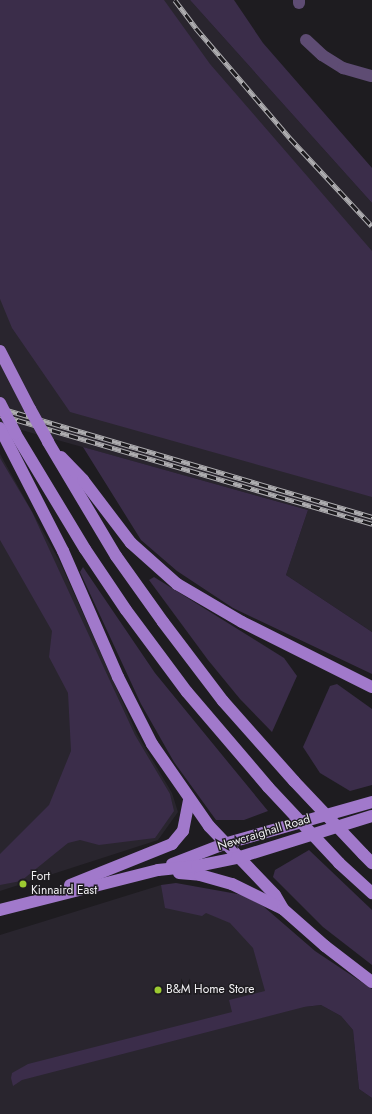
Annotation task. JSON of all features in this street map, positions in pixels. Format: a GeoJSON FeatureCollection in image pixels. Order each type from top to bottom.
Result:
{"type":"FeatureCollection","features":[{"type":"Feature","properties":{"kind":"main road"},"geometry":{"type":"LineString","coordinates":[[0,351],[49,444],[116,556],[163,622],[223,701],[294,781],[372,863]]}},
{"type":"Feature","properties":{"kind":"main road"},"geometry":{"type":"LineString","coordinates":[[0,403],[15,433],[84,549],[134,621],[187,692],[268,787],[339,863],[372,893]]}},
{"type":"Feature","properties":{"kind":"main road"},"geometry":{"type":"LineString","coordinates":[[0,428],[62,552],[138,719],[189,801],[236,858],[275,895],[283,909]]}},
{"type":"Feature","properties":{"kind":"main road"},"geometry":{"type":"LineString","coordinates":[[49,444],[83,480],[131,543],[177,584],[230,616],[372,687]]}},
{"type":"Feature","properties":{"kind":"main road"},"geometry":{"type":"LineString","coordinates":[[44,897],[115,866],[172,844],[183,831],[189,801]]}},
{"type":"Feature","properties":{"kind":"main road","name":"Newcraighall Road"},"geometry":{"type":"LineString","coordinates":[[158,870],[224,844],[372,802]]}},
{"type":"Feature","properties":{"kind":"main road","name":"Newcraighall Road"},"geometry":{"type":"LineString","coordinates":[[0,910],[44,897],[132,875],[158,870],[197,866],[236,858],[372,816]]}},
{"type":"Feature","properties":{"kind":"main road"},"geometry":{"type":"LineString","coordinates":[[132,875],[172,873],[200,875],[253,892],[283,909],[325,946],[372,982]]}},
{"type":"Feature","properties":{"kind":"street"},"geometry":{"type":"LineString","coordinates":[[306,40],[322,55],[343,68],[372,76]]}},
{"type":"Feature","properties":{"kind":"shaded area"},"geometry":{"type":"Polygon","coordinates":[[[0,0],[190,0],[372,203],[372,632],[286,575],[308,510],[0,424],[0,0]]]}},
{"type":"Feature","properties":{"kind":"shaded area"},"geometry":{"type":"Polygon","coordinates":[[[0,0],[164,0],[210,64],[372,251],[372,497],[70,412],[12,328],[0,299],[0,0]]]}},
{"type":"Feature","properties":{"kind":"shaded area"},"geometry":{"type":"Polygon","coordinates":[[[190,0],[234,0],[263,43],[372,168],[372,203],[190,0]]]}},
{"type":"Feature","properties":{"kind":"shaded area"},"geometry":{"type":"Polygon","coordinates":[[[83,447],[308,510],[286,575],[372,632],[372,674],[233,608],[177,571],[141,540],[83,447]]]}},
{"type":"Feature","properties":{"kind":"shaded area"},"geometry":{"type":"Polygon","coordinates":[[[0,454],[60,562],[137,734],[172,793],[178,812],[158,840],[0,891],[0,454]]]}},
{"type":"Feature","properties":{"kind":"shaded area"},"geometry":{"type":"Polygon","coordinates":[[[0,458],[32,512],[135,735],[170,794],[174,811],[155,838],[99,845],[80,840],[68,843],[21,881],[0,885],[0,854],[49,805],[71,751],[68,693],[49,657],[52,631],[0,540],[0,458]]]}},
{"type":"Feature","properties":{"kind":"shaded area"},"geometry":{"type":"Polygon","coordinates":[[[83,567],[155,673],[268,811],[244,820],[216,820],[174,762],[141,704],[80,572],[83,567]]]}},
{"type":"Feature","properties":{"kind":"shaded area"},"geometry":{"type":"Polygon","coordinates":[[[154,577],[284,658],[297,676],[272,732],[240,699],[208,660],[149,580],[154,577]]]}},
{"type":"Feature","properties":{"kind":"shaded area"},"geometry":{"type":"Polygon","coordinates":[[[337,684],[372,709],[372,785],[350,791],[320,773],[303,747],[330,686],[337,684]]]}},
{"type":"Feature","properties":{"kind":"shaded area"},"geometry":{"type":"Polygon","coordinates":[[[309,850],[372,910],[372,965],[323,927],[273,877],[275,870],[309,850]]]}},
{"type":"Feature","properties":{"kind":"shaded area"},"geometry":{"type":"Polygon","coordinates":[[[176,883],[243,895],[263,906],[315,951],[372,989],[372,1098],[359,1089],[353,1030],[341,1016],[321,1005],[304,1007],[22,1080],[13,1086],[11,1078],[12,1073],[28,1064],[232,1012],[229,1000],[265,991],[253,948],[230,923],[206,913],[202,916],[165,908],[161,885],[176,883]]]}},
{"type":"Feature","properties":{"kind":"shaded area"},"geometry":{"type":"Polygon","coordinates":[[[161,885],[242,910],[305,1007],[321,1005],[341,1016],[353,1030],[359,1089],[372,1098],[372,1114],[0,1114],[0,935],[161,885]]]}},
{"type":"Feature","properties":{"kind":"railway"},"geometry":{"type":"LineString","coordinates":[[175,0],[196,28],[290,138],[372,226]]}},
{"type":"Feature","properties":{"kind":"railway"},"geometry":{"type":"LineString","coordinates":[[0,408],[372,517]]}},
{"type":"Feature","properties":{"kind":"railway"},"geometry":{"type":"LineString","coordinates":[[0,415],[372,524]]}},
{"type":"Feature","properties":{"kind":"place","name":"Fort Kinnaird East"},"geometry":{"type":"Point","coordinates":[23,884]}},
{"type":"Feature","properties":{"kind":"place","name":"B&M Home Store"},"geometry":{"type":"Point","coordinates":[158,990]}}]}
